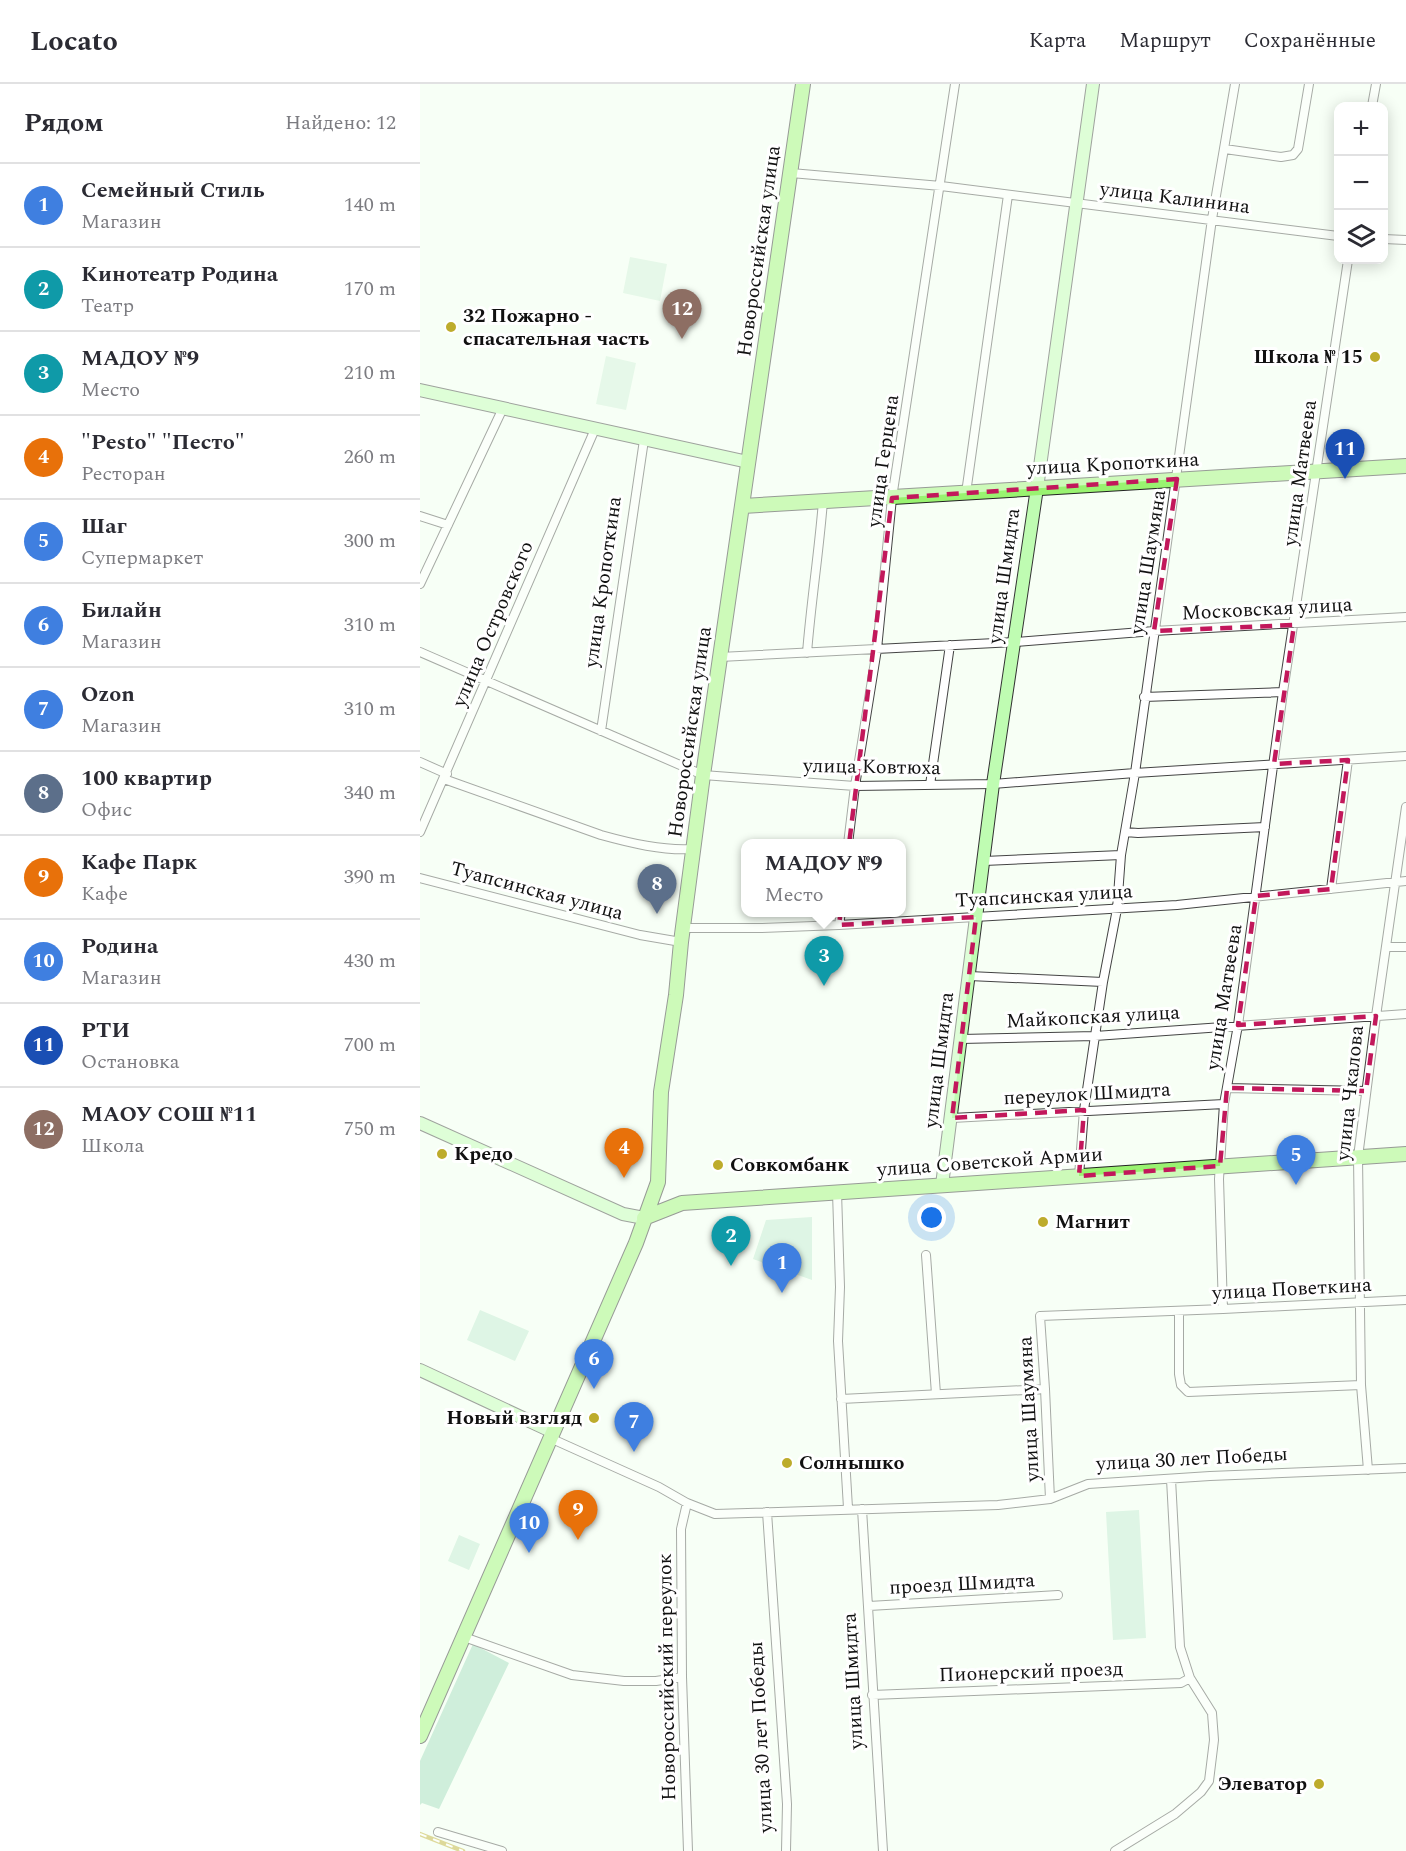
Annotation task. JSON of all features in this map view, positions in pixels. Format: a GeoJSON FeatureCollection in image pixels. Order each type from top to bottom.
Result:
{"type":"FeatureCollection","features":[{"type":"Feature","properties":{"kind":"main road","name":"Новороссийская улица"},"geometry":{"type":"LineString","coordinates":[[420,1736],[636,1243],[658,1182],[661,1092],[669,1048],[693,849],[803,84]]}},
{"type":"Feature","properties":{"kind":"main road","name":"улица Кропоткина"},"geometry":{"type":"LineString","coordinates":[[743,506],[1406,466]]}},
{"type":"Feature","properties":{"kind":"main road","name":"улица Советской Армии"},"geometry":{"type":"LineString","coordinates":[[644,1218],[682,1203],[1406,1154]]}},
{"type":"Feature","properties":{"kind":"street","name":"улица Герцена"},"geometry":{"type":"LineString","coordinates":[[848,839],[877,649],[892,498],[955,84]]}},
{"type":"Feature","properties":{"kind":"street","name":"улица Шмидта"},"geometry":{"type":"LineString","coordinates":[[942,1185],[993,784],[1093,84]]}},
{"type":"Feature","properties":{"kind":"street","name":"улица Шаумяна"},"geometry":{"type":"LineString","coordinates":[[1079,1176],[1084,1110],[1103,982],[1117,909],[1125,832],[1177,479],[1212,219],[1235,84]]}},
{"type":"Feature","properties":{"kind":"street"},"geometry":{"type":"LineString","coordinates":[[1225,149],[1281,157],[1293,155],[1298,149],[1309,84]]}},
{"type":"Feature","properties":{"kind":"street"},"geometry":{"type":"LineString","coordinates":[[1373,102],[1376,84]]}},
{"type":"Feature","properties":{"kind":"street","name":"улица Калинина"},"geometry":{"type":"LineString","coordinates":[[791,173],[940,186],[1334,235]]}},
{"type":"Feature","properties":{"kind":"street"},"geometry":{"type":"LineString","coordinates":[[966,493],[1008,195]]}},
{"type":"Feature","properties":{"kind":"street"},"geometry":{"type":"LineString","coordinates":[[1388,239],[1406,240]]}},
{"type":"Feature","properties":{"kind":"street","name":"улица Матвеева"},"geometry":{"type":"LineString","coordinates":[[1223,1310],[1220,1166],[1224,1104],[1238,1024],[1283,692],[1347,264]]}},
{"type":"Feature","properties":{"kind":"street"},"geometry":{"type":"LineString","coordinates":[[420,390],[748,462]]}},
{"type":"Feature","properties":{"kind":"street"},"geometry":{"type":"LineString","coordinates":[[420,584],[503,408]]}},
{"type":"Feature","properties":{"kind":"street","name":"улица Островского"},"geometry":{"type":"LineString","coordinates":[[420,832],[595,429]]}},
{"type":"Feature","properties":{"kind":"street","name":"улица Кропоткина"},"geometry":{"type":"LineString","coordinates":[[601,731],[644,440]]}},
{"type":"Feature","properties":{"kind":"street"},"geometry":{"type":"LineString","coordinates":[[807,653],[823,501]]}},
{"type":"Feature","properties":{"kind":"street"},"geometry":{"type":"LineString","coordinates":[[420,516],[448,525]]}},
{"type":"Feature","properties":{"kind":"street","name":"Московская улица"},"geometry":{"type":"LineString","coordinates":[[720,657],[1015,642],[1154,631],[1406,617]]}},
{"type":"Feature","properties":{"kind":"street"},"geometry":{"type":"LineString","coordinates":[[930,785],[950,645]]}},
{"type":"Feature","properties":{"kind":"street","name":"улица Ковтюха"},"geometry":{"type":"LineString","coordinates":[[420,652],[703,775],[855,786],[993,784],[1135,772],[1406,756]]}},
{"type":"Feature","properties":{"kind":"street"},"geometry":{"type":"LineString","coordinates":[[1144,697],[1283,692]]}},
{"type":"Feature","properties":{"kind":"street"},"geometry":{"type":"LineString","coordinates":[[1331,889],[1348,760]]}},
{"type":"Feature","properties":{"kind":"street"},"geometry":{"type":"LineString","coordinates":[[420,762],[445,776],[602,835],[628,842],[682,850],[693,849]]}},
{"type":"Feature","properties":{"kind":"street","name":"улица Чкалова"},"geometry":{"type":"LineString","coordinates":[[1368,1470],[1361,1385],[1358,1157],[1406,807]]}},
{"type":"Feature","properties":{"kind":"street"},"geometry":{"type":"LineString","coordinates":[[1125,832],[1266,827]]}},
{"type":"Feature","properties":{"kind":"street"},"geometry":{"type":"LineString","coordinates":[[984,861],[1122,855]]}},
{"type":"Feature","properties":{"kind":"street","name":"Туапсинская улица"},"geometry":{"type":"LineString","coordinates":[[420,878],[640,936],[1178,905],[1406,881]]}},
{"type":"Feature","properties":{"kind":"street"},"geometry":{"type":"LineString","coordinates":[[839,925],[840,917]]}},
{"type":"Feature","properties":{"kind":"street"},"geometry":{"type":"LineString","coordinates":[[1387,947],[1406,947]]}},
{"type":"Feature","properties":{"kind":"street","name":"улица Шмидта"},"geometry":{"type":"LineString","coordinates":[[969,976],[1103,982]]}},
{"type":"Feature","properties":{"kind":"street","name":"Майкопская улица"},"geometry":{"type":"LineString","coordinates":[[961,1040],[1095,1036],[1238,1024],[1406,1014]]}},
{"type":"Feature","properties":{"kind":"street"},"geometry":{"type":"LineString","coordinates":[[1227,1088],[1366,1091]]}},
{"type":"Feature","properties":{"kind":"street","name":"переулок Шмидта"},"geometry":{"type":"LineString","coordinates":[[952,1118],[1224,1104]]}},
{"type":"Feature","properties":{"kind":"street"},"geometry":{"type":"LineString","coordinates":[[420,1123],[623,1214],[644,1218]]}},
{"type":"Feature","properties":{"kind":"street"},"geometry":{"type":"LineString","coordinates":[[837,1192],[840,1287],[837,1341],[848,1508]]}},
{"type":"Feature","properties":{"kind":"street"},"geometry":{"type":"LineString","coordinates":[[926,1256],[936,1394]]}},
{"type":"Feature","properties":{"kind":"street","name":"улица Поветкина"},"geometry":{"type":"LineString","coordinates":[[1040,1316],[1223,1310],[1406,1300]]}},
{"type":"Feature","properties":{"kind":"street"},"geometry":{"type":"LineString","coordinates":[[1179,1311],[1179,1374],[1181,1385],[1188,1392],[1361,1385]]}},
{"type":"Feature","properties":{"kind":"street","name":"улица Шаумяна"},"geometry":{"type":"LineString","coordinates":[[1040,1316],[1050,1500]]}},
{"type":"Feature","properties":{"kind":"street","name":"улица 30 лет Победы"},"geometry":{"type":"LineString","coordinates":[[420,1370],[659,1487],[687,1503],[715,1514],[998,1505],[1050,1500],[1088,1484],[1406,1468]]}},
{"type":"Feature","properties":{"kind":"street"},"geometry":{"type":"LineString","coordinates":[[841,1399],[1045,1389]]}},
{"type":"Feature","properties":{"kind":"street"},"geometry":{"type":"LineString","coordinates":[[1115,1851],[1175,1814],[1201,1792],[1209,1781],[1214,1740],[1212,1713],[1190,1678],[1180,1647],[1171,1479]]}},
{"type":"Feature","properties":{"kind":"street","name":"Новороссийский переулок"},"geometry":{"type":"LineString","coordinates":[[687,1503],[681,1529],[682,1677],[688,1851]]}},
{"type":"Feature","properties":{"kind":"street","name":"улица Шмидта"},"geometry":{"type":"LineString","coordinates":[[862,1509],[883,1851]]}},
{"type":"Feature","properties":{"kind":"street","name":"улица 30 лет Победы"},"geometry":{"type":"LineString","coordinates":[[767,1512],[787,1804],[786,1851]]}},
{"type":"Feature","properties":{"kind":"street","name":"проезд Шмидта"},"geometry":{"type":"LineString","coordinates":[[868,1606],[1058,1595]]}},
{"type":"Feature","properties":{"kind":"street"},"geometry":{"type":"LineString","coordinates":[[465,1637],[572,1675],[624,1682],[682,1677]]}},
{"type":"Feature","properties":{"kind":"street","name":"Пионерский проезд"},"geometry":{"type":"LineString","coordinates":[[872,1695],[1181,1683],[1190,1678]]}},
{"type":"Feature","properties":{"kind":"street"},"geometry":{"type":"LineString","coordinates":[[438,1832],[502,1851]]}},
{"type":"Feature","properties":{"kind":"highlighted area"},"geometry":{"type":"Polygon","coordinates":[[[1177,479],[1154,631],[1294,625],[1274,764],[1348,760],[1331,889],[1256,896],[1238,1025],[1376,1016],[1366,1091],[1227,1088],[1220,1166],[1079,1176],[1084,1110],[952,1118],[976,917],[839,925],[892,498],[1177,479]]]}},
{"type":"Feature","properties":{"kind":"green space"},"geometry":{"type":"Polygon","coordinates":[[[630,257],[667,264],[660,301],[623,293],[630,257]]]}},
{"type":"Feature","properties":{"kind":"green space"},"geometry":{"type":"Polygon","coordinates":[[[606,356],[636,363],[626,410],[596,404],[606,356]]]}},
{"type":"Feature","properties":{"kind":"green space"},"geometry":{"type":"Polygon","coordinates":[[[812,1217],[812,1280],[753,1259],[766,1220],[812,1217]]]}},
{"type":"Feature","properties":{"kind":"green space"},"geometry":{"type":"Polygon","coordinates":[[[480,1310],[529,1331],[515,1361],[467,1340],[480,1310]]]}},
{"type":"Feature","properties":{"kind":"green space"},"geometry":{"type":"Polygon","coordinates":[[[1139,1510],[1146,1638],[1113,1640],[1106,1512],[1139,1510]]]}},
{"type":"Feature","properties":{"kind":"green space"},"geometry":{"type":"Polygon","coordinates":[[[459,1535],[480,1544],[469,1570],[448,1561],[459,1535]]]}},
{"type":"Feature","properties":{"kind":"green space"},"geometry":{"type":"Polygon","coordinates":[[[473,1644],[509,1663],[439,1809],[422,1803],[420,1805],[420,1761],[473,1644]]]}},
{"type":"Feature","properties":{"kind":"railway"},"geometry":{"type":"LineString","coordinates":[[420,1834],[463,1851]]}},
{"type":"Feature","properties":{"kind":"place","name":"32 Пожарно - спасательная часть"},"geometry":{"type":"Point","coordinates":[451,327]}},
{"type":"Feature","properties":{"kind":"place","name":"МАОУ СОШ №11"},"geometry":{"type":"Point","coordinates":[682,339]}},
{"type":"Feature","properties":{"kind":"place","name":"Школа № 15"},"geometry":{"type":"Point","coordinates":[1375,357]}},
{"type":"Feature","properties":{"kind":"place","name":"РТИ"},"geometry":{"type":"Point","coordinates":[1345,479]}},
{"type":"Feature","properties":{"kind":"place","name":"100 квартир"},"geometry":{"type":"Point","coordinates":[657,914]}},
{"type":"Feature","properties":{"kind":"place","name":"МАДОУ №9"},"geometry":{"type":"Point","coordinates":[824,986]}},
{"type":"Feature","properties":{"kind":"place","name":"Кредо"},"geometry":{"type":"Point","coordinates":[442,1154]}},
{"type":"Feature","properties":{"kind":"place","name":"Совкомбанк"},"geometry":{"type":"Point","coordinates":[718,1165]}},
{"type":"Feature","properties":{"kind":"place","name":"\"Pesto\" \"Песто\""},"geometry":{"type":"Point","coordinates":[624,1178]}},
{"type":"Feature","properties":{"kind":"place","name":"Шаг"},"geometry":{"type":"Point","coordinates":[1296,1185]}},
{"type":"Feature","properties":{"kind":"place","name":"Магнит"},"geometry":{"type":"Point","coordinates":[1043,1222]}},
{"type":"Feature","properties":{"kind":"place","name":"Кинотеатр Родина"},"geometry":{"type":"Point","coordinates":[731,1266]}},
{"type":"Feature","properties":{"kind":"place","name":"Семейный Стиль"},"geometry":{"type":"Point","coordinates":[782,1293]}},
{"type":"Feature","properties":{"kind":"place","name":"Билайн"},"geometry":{"type":"Point","coordinates":[594,1389]}},
{"type":"Feature","properties":{"kind":"place","name":"Новый взгляд"},"geometry":{"type":"Point","coordinates":[594,1418]}},
{"type":"Feature","properties":{"kind":"place","name":"Ozon"},"geometry":{"type":"Point","coordinates":[634,1452]}},
{"type":"Feature","properties":{"kind":"place","name":"Солнышко"},"geometry":{"type":"Point","coordinates":[787,1463]}},
{"type":"Feature","properties":{"kind":"place","name":"Кафе Парк"},"geometry":{"type":"Point","coordinates":[578,1540]}},
{"type":"Feature","properties":{"kind":"place","name":"Родина"},"geometry":{"type":"Point","coordinates":[529,1553]}},
{"type":"Feature","properties":{"kind":"place","name":"Элеватор"},"geometry":{"type":"Point","coordinates":[1319,1784]}}]}
